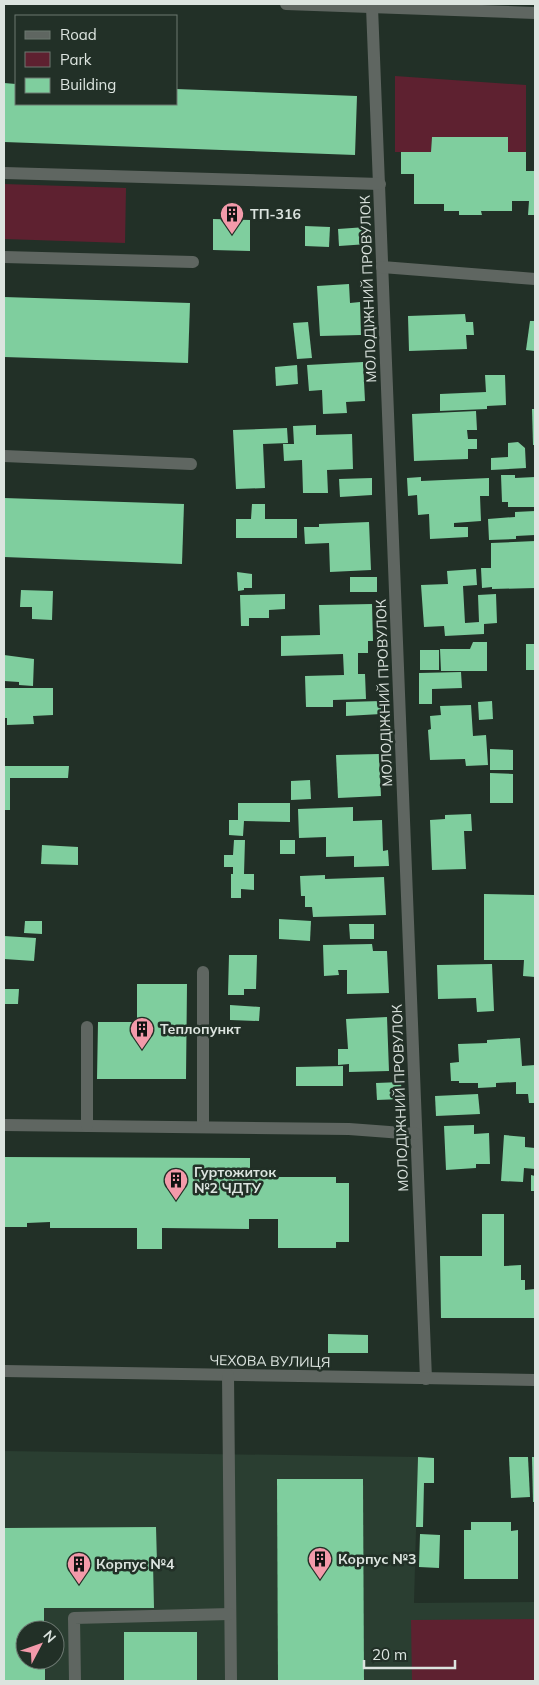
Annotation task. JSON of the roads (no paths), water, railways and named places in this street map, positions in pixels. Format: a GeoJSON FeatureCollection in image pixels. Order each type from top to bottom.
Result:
{"type":"FeatureCollection","features":[{"type":"Feature","properties":{"kind":"street"},"geometry":{"type":"LineString","coordinates":[[286,4],[535,13]]}},
{"type":"Feature","properties":{"kind":"street","name":"МОЛОДІЖНИЙ ПРОВУЛОК"},"geometry":{"type":"LineString","coordinates":[[372,7],[426,1379]]}},
{"type":"Feature","properties":{"kind":"street"},"geometry":{"type":"LineString","coordinates":[[4,173],[380,184]]}},
{"type":"Feature","properties":{"kind":"street"},"geometry":{"type":"LineString","coordinates":[[4,257],[193,262]]}},
{"type":"Feature","properties":{"kind":"street"},"geometry":{"type":"LineString","coordinates":[[382,267],[535,279]]}},
{"type":"Feature","properties":{"kind":"street"},"geometry":{"type":"LineString","coordinates":[[4,456],[191,464]]}},
{"type":"Feature","properties":{"kind":"street"},"geometry":{"type":"LineString","coordinates":[[203,972],[203,1127]]}},
{"type":"Feature","properties":{"kind":"street"},"geometry":{"type":"LineString","coordinates":[[87,1126],[88,1027]]}},
{"type":"Feature","properties":{"kind":"street"},"geometry":{"type":"LineString","coordinates":[[4,1125],[350,1129],[416,1134]]}},
{"type":"Feature","properties":{"kind":"street","name":"ЧЕХОВА ВУЛИЦЯ"},"geometry":{"type":"LineString","coordinates":[[4,1371],[535,1380]]}},
{"type":"Feature","properties":{"kind":"street"},"geometry":{"type":"LineString","coordinates":[[228,1375],[231,1681]]}},
{"type":"Feature","properties":{"kind":"street"},"geometry":{"type":"LineString","coordinates":[[75,1681],[74,1618],[230,1614]]}},
{"type":"Feature","properties":{"kind":"place","name":"ТП-316"},"geometry":{"type":"Point","coordinates":[232,235]}},
{"type":"Feature","properties":{"kind":"place","name":"Теплопункт"},"geometry":{"type":"Point","coordinates":[142,1050]}},
{"type":"Feature","properties":{"kind":"place","name":"Гуртожиток №2 ЧДТУ"},"geometry":{"type":"Point","coordinates":[176,1201]}},
{"type":"Feature","properties":{"kind":"place","name":"Корпус №3"},"geometry":{"type":"Point","coordinates":[320,1580]}},
{"type":"Feature","properties":{"kind":"place","name":"Корпус №4"},"geometry":{"type":"Point","coordinates":[79,1585]}}]}
